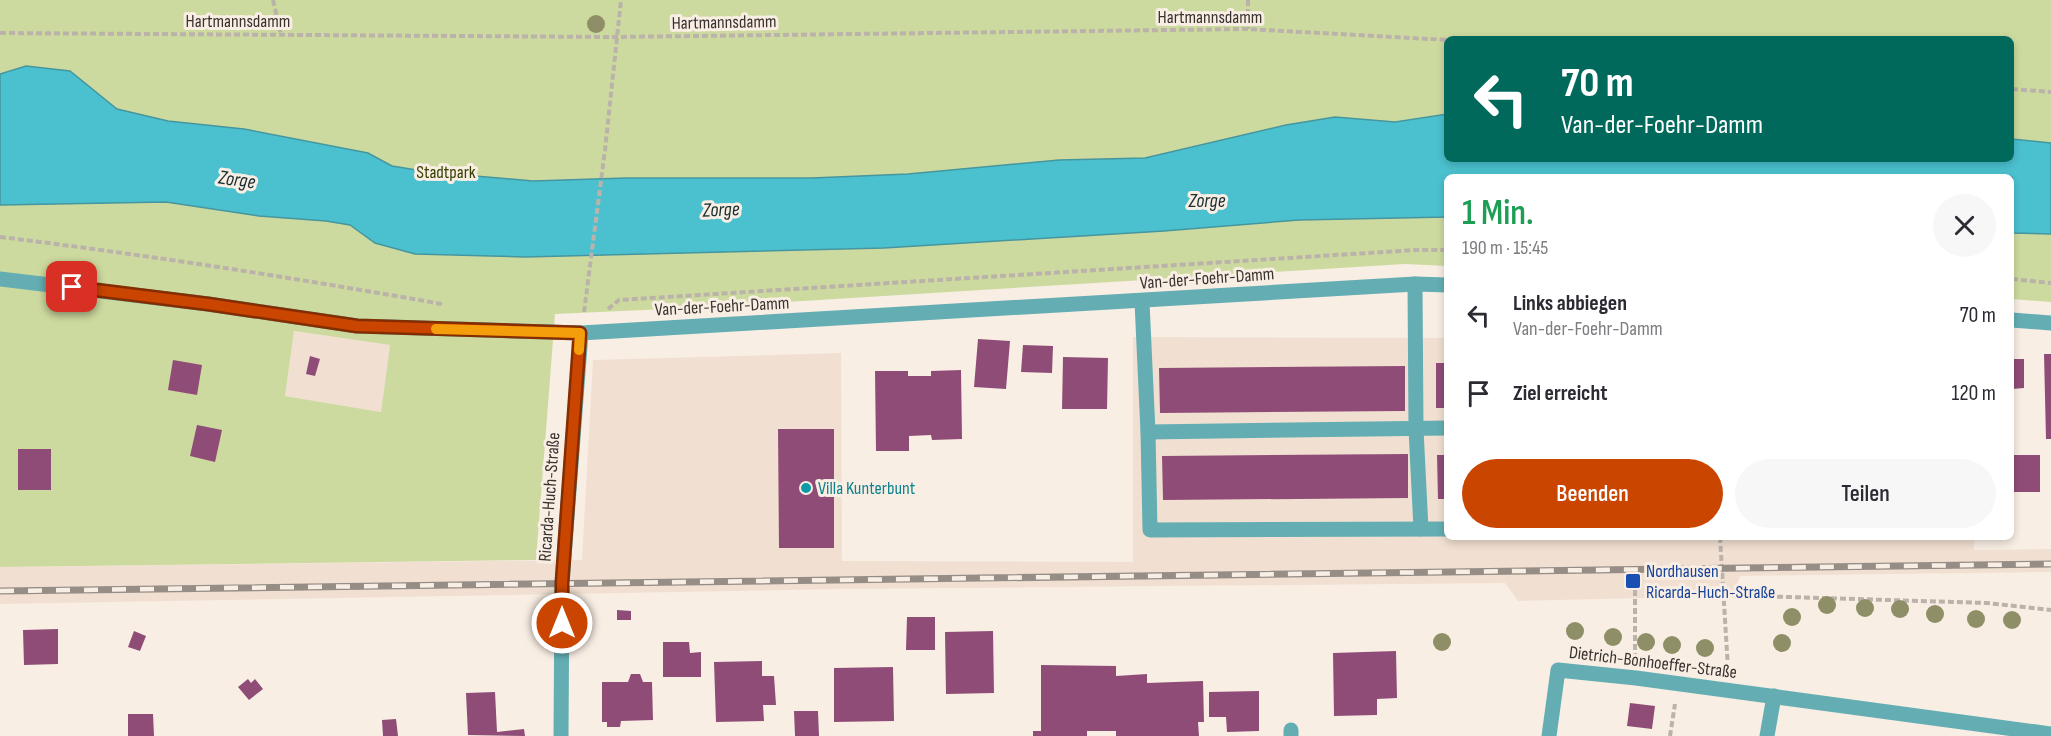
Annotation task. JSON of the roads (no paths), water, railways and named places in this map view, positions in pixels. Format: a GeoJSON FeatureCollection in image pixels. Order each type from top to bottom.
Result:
{"type":"FeatureCollection","features":[{"type":"Feature","properties":{"kind":"street","name":"Van-der-Foehr-Damm"},"geometry":{"type":"LineString","coordinates":[[0,279],[208,304],[357,326],[580,333],[1142,302],[1415,284],[1444,285]]}},
{"type":"Feature","properties":{"kind":"street"},"geometry":{"type":"LineString","coordinates":[[1415,284],[1416,429],[1421,530]]}},
{"type":"Feature","properties":{"kind":"street"},"geometry":{"type":"LineString","coordinates":[[1142,302],[1150,530],[1444,529]]}},
{"type":"Feature","properties":{"kind":"street"},"geometry":{"type":"LineString","coordinates":[[2014,320],[2051,323]]}},
{"type":"Feature","properties":{"kind":"street","name":"Ricarda-Huch-Straße"},"geometry":{"type":"LineString","coordinates":[[561,736],[562,583],[580,333]]}},
{"type":"Feature","properties":{"kind":"street"},"geometry":{"type":"LineString","coordinates":[[1148,432],[1444,428]]}},
{"type":"Feature","properties":{"kind":"street","name":"Dietrich-Bonhoeffer-Straße"},"geometry":{"type":"LineString","coordinates":[[1549,736],[1558,670],[1678,683],[2051,734]]}},
{"type":"Feature","properties":{"kind":"street"},"geometry":{"type":"LineString","coordinates":[[1767,736],[1774,696]]}},
{"type":"Feature","properties":{"kind":"water","name":"Zorge"},"geometry":{"type":"Polygon","coordinates":[[[26,66],[70,71],[117,109],[168,121],[244,129],[368,153],[392,166],[429,172],[533,181],[626,178],[812,178],[908,174],[1059,160],[1145,158],[1286,125],[1335,117],[1395,122],[1444,114],[1444,162],[2014,162],[2014,139],[2051,143],[2051,234],[2014,233],[2014,174],[1444,174],[1444,217],[1299,220],[1164,231],[884,248],[525,257],[415,254],[375,243],[350,225],[259,216],[166,202],[0,205],[0,74],[26,66]]]}},
{"type":"Feature","properties":{"kind":"railway"},"geometry":{"type":"LineString","coordinates":[[0,591],[2051,564]]}},
{"type":"Feature","properties":{"kind":"place","name":"Villa Kunterbunt"},"geometry":{"type":"Point","coordinates":[806,488]}},
{"type":"Feature","properties":{"kind":"place","name":"Nordhausen Ricarda-Huch-Straße"},"geometry":{"type":"Point","coordinates":[1633,581]}},
{"type":"Feature","properties":{"kind":"park label","name":"Stadtpark"},"geometry":{"type":"Point","coordinates":[446,172]}}]}
